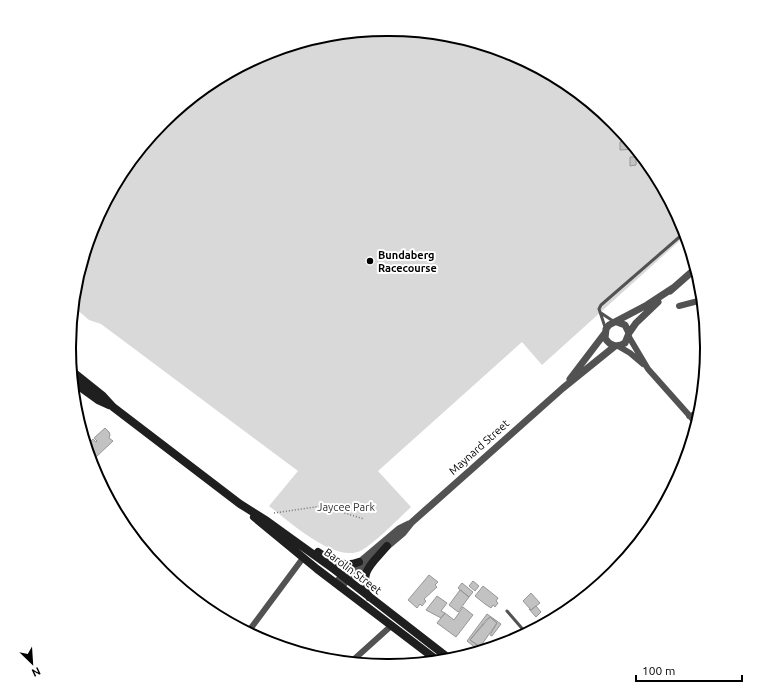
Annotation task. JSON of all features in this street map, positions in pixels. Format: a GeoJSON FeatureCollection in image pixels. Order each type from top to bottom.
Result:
{"type":"FeatureCollection","features":[{"type":"Feature","properties":{"kind":"main road","name":"Barolin Street"},"geometry":{"type":"LineString","coordinates":[[78,376],[102,395],[113,408]]}},
{"type":"Feature","properties":{"kind":"main road","name":"Barolin Street"},"geometry":{"type":"LineString","coordinates":[[79,386],[98,400],[113,408],[240,504],[303,558],[431,656]]}},
{"type":"Feature","properties":{"kind":"main road","name":"Barolin Street"},"geometry":{"type":"LineString","coordinates":[[240,504],[281,531],[345,578],[443,654]]}},
{"type":"Feature","properties":{"kind":"main road"},"geometry":{"type":"LineString","coordinates":[[281,531],[332,561],[346,565],[359,562]]}},
{"type":"Feature","properties":{"kind":"main road"},"geometry":{"type":"LineString","coordinates":[[370,597],[365,586],[365,574],[387,546]]}},
{"type":"Feature","properties":{"kind":"street"},"geometry":{"type":"LineString","coordinates":[[617,346],[625,343],[636,323],[691,273]]}},
{"type":"Feature","properties":{"kind":"street"},"geometry":{"type":"LineString","coordinates":[[673,288],[616,322],[605,331],[607,342],[630,353],[648,369],[691,418]]}},
{"type":"Feature","properties":{"kind":"street"},"geometry":{"type":"LineString","coordinates":[[679,306],[696,302]]}},
{"type":"Feature","properties":{"kind":"street"},"geometry":{"type":"LineString","coordinates":[[616,322],[625,325],[648,369]]}},
{"type":"Feature","properties":{"kind":"street","name":"Maynard Street"},"geometry":{"type":"LineString","coordinates":[[563,388],[605,331]]}},
{"type":"Feature","properties":{"kind":"street","name":"Maynard Street"},"geometry":{"type":"LineString","coordinates":[[345,578],[403,533],[411,523],[563,388],[617,346]]}},
{"type":"Feature","properties":{"kind":"street","name":"Maynard Street"},"geometry":{"type":"LineString","coordinates":[[338,585],[359,562],[399,529],[411,523]]}},
{"type":"Feature","properties":{"kind":"street"},"geometry":{"type":"LineString","coordinates":[[251,628],[303,558]]}},
{"type":"Feature","properties":{"kind":"street"},"geometry":{"type":"LineString","coordinates":[[357,657],[391,626]]}},
{"type":"Feature","properties":{"kind":"lane"},"geometry":{"type":"LineString","coordinates":[[605,331],[599,309],[601,305],[679,237]]}},
{"type":"Feature","properties":{"kind":"lane"},"geometry":{"type":"LineString","coordinates":[[601,313],[616,322]]}},
{"type":"Feature","properties":{"kind":"lane"},"geometry":{"type":"LineString","coordinates":[[507,611],[522,629]]}},
{"type":"Feature","properties":{"kind":"path"},"geometry":{"type":"LineString","coordinates":[[274,513],[322,506],[364,519]]}},
{"type":"Feature","properties":{"kind":"green space","name":"Bundaberg Racecourse"},"geometry":{"type":"Polygon","coordinates":[[[388,36],[449,42],[507,60],[526,68],[561,88],[578,100],[608,127],[635,158],[658,192],[680,240],[542,365],[522,342],[378,471],[411,507],[368,546],[362,550],[351,553],[339,552],[326,547],[300,530],[269,506],[298,471],[101,324],[89,320],[79,311],[82,287],[93,247],[100,228],[118,192],[129,174],[154,142],[198,100],[215,88],[250,68],[307,47],[347,39],[388,36]]]}},
{"type":"Feature","properties":{"kind":"building"},"geometry":{"type":"Polygon","coordinates":[[[620,142],[622,142],[628,149],[620,150],[620,142]]]}},
{"type":"Feature","properties":{"kind":"building"},"geometry":{"type":"Polygon","coordinates":[[[630,157],[634,157],[636,159],[636,165],[630,166],[630,157]]]}},
{"type":"Feature","properties":{"kind":"building"},"geometry":{"type":"Polygon","coordinates":[[[105,428],[109,432],[109,438],[113,441],[96,457],[91,441],[93,439],[96,442],[97,441],[94,438],[105,428]]]}},
{"type":"Feature","properties":{"kind":"building"},"geometry":{"type":"Polygon","coordinates":[[[429,575],[438,582],[435,585],[437,587],[424,599],[426,601],[422,606],[420,604],[417,608],[408,600],[429,575]]]}},
{"type":"Feature","properties":{"kind":"building"},"geometry":{"type":"Polygon","coordinates":[[[473,581],[479,586],[475,591],[469,586],[473,581]]]}},
{"type":"Feature","properties":{"kind":"building"},"geometry":{"type":"Polygon","coordinates":[[[462,583],[473,592],[469,597],[458,588],[462,583]]]}},
{"type":"Feature","properties":{"kind":"building"},"geometry":{"type":"Polygon","coordinates":[[[483,586],[498,598],[496,601],[498,603],[495,607],[493,605],[491,608],[475,596],[483,586]]]}},
{"type":"Feature","properties":{"kind":"building"},"geometry":{"type":"Polygon","coordinates":[[[460,590],[469,597],[458,612],[449,605],[460,590]]]}},
{"type":"Feature","properties":{"kind":"building"},"geometry":{"type":"Polygon","coordinates":[[[531,593],[540,603],[531,610],[523,601],[531,593]]]}},
{"type":"Feature","properties":{"kind":"building"},"geometry":{"type":"Polygon","coordinates":[[[437,596],[447,603],[441,611],[445,613],[441,618],[426,610],[437,596]]]}},
{"type":"Feature","properties":{"kind":"building"},"geometry":{"type":"Polygon","coordinates":[[[536,606],[541,612],[536,617],[529,609],[531,610],[536,606]]]}},
{"type":"Feature","properties":{"kind":"building"},"geometry":{"type":"Polygon","coordinates":[[[463,607],[473,615],[456,637],[437,623],[445,613],[454,620],[463,607]]]}},
{"type":"Feature","properties":{"kind":"building"},"geometry":{"type":"Polygon","coordinates":[[[487,614],[501,624],[492,636],[490,635],[497,623],[490,617],[470,640],[478,645],[474,646],[467,641],[487,614]]]}},
{"type":"Feature","properties":{"kind":"building"},"geometry":{"type":"Polygon","coordinates":[[[490,617],[497,623],[482,644],[478,645],[470,640],[490,617]]]}},
{"type":"Feature","properties":{"kind":"place","name":"Bundaberg Racecourse"},"geometry":{"type":"Point","coordinates":[370,261]}},
{"type":"Feature","properties":{"kind":"park label","name":"Jaycee Park"},"geometry":{"type":"Point","coordinates":[346,507]}}]}
